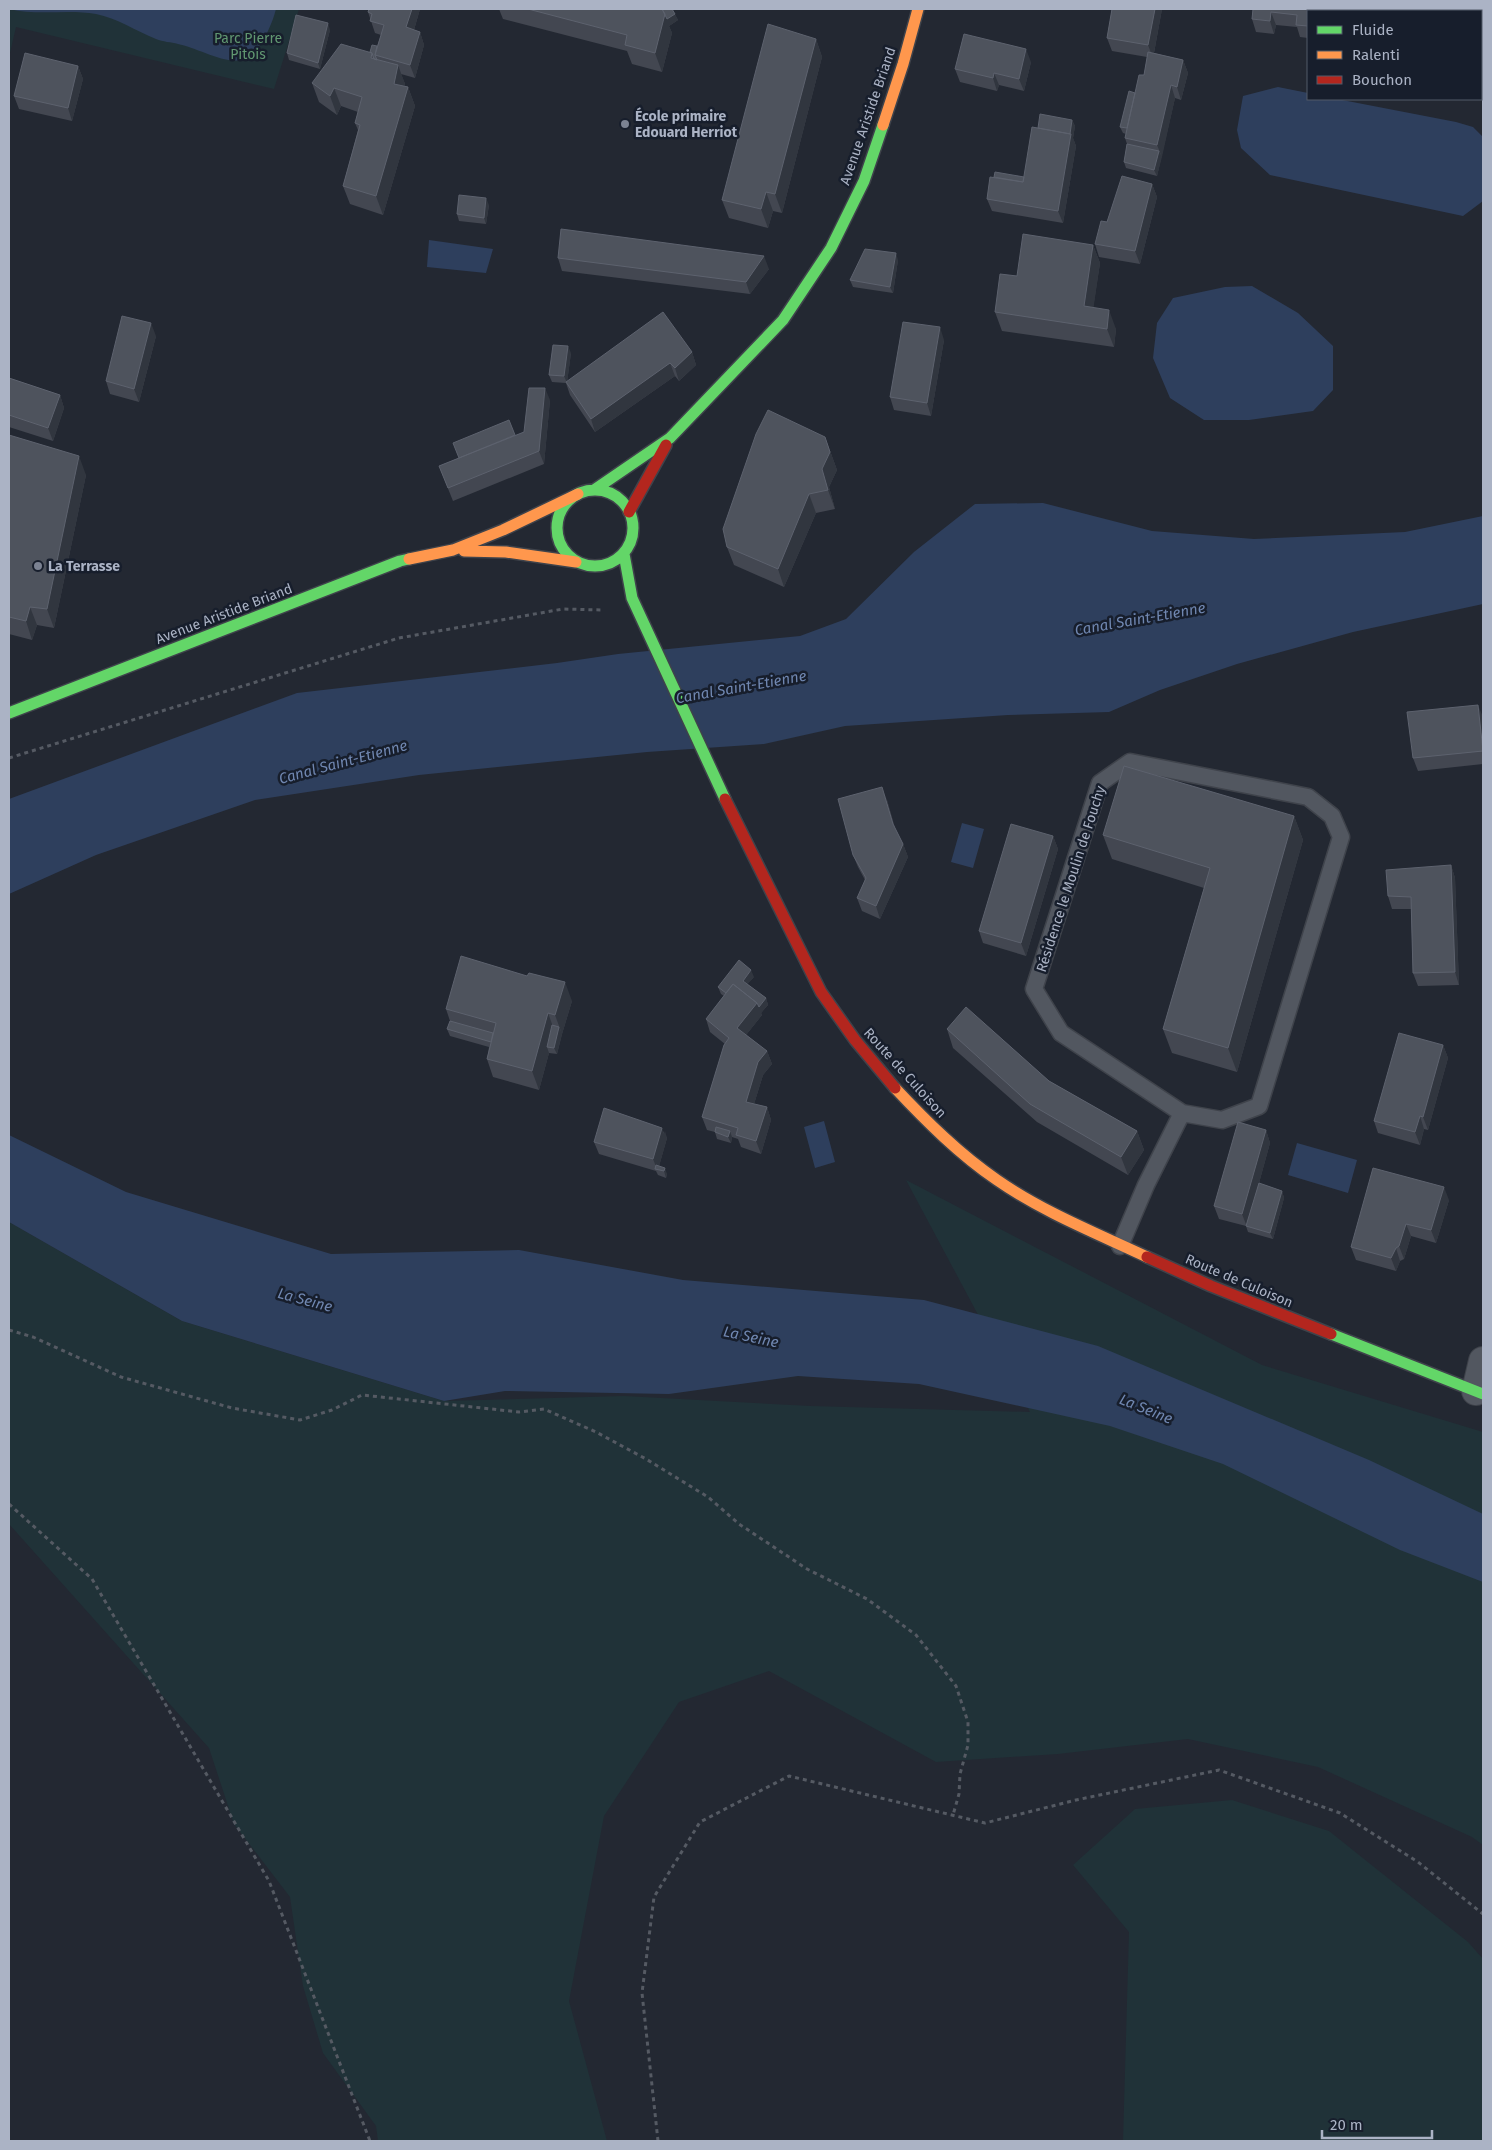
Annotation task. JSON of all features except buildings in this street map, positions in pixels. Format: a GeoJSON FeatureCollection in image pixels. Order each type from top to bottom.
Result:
{"type":"FeatureCollection","features":[{"type":"Feature","properties":{"kind":"street","name":"Avenue Aristide Briand"},"geometry":{"type":"LineString","coordinates":[[9,713],[400,561],[453,550],[503,530],[578,494],[594,490],[670,438],[783,320],[831,248],[864,181],[903,64],[918,9]]}},
{"type":"Feature","properties":{"kind":"street","name":"Avenue Aristide Briand"},"geometry":{"type":"LineString","coordinates":[[630,512],[670,438]]}},
{"type":"Feature","properties":{"kind":"street"},"geometry":{"type":"LineString","coordinates":[[590,567],[608,564],[624,554],[633,536],[633,522],[630,512],[616,497],[609,493],[594,490]]}},
{"type":"Feature","properties":{"kind":"street"},"geometry":{"type":"LineString","coordinates":[[576,562],[561,547],[557,525],[566,503],[578,494]]}},
{"type":"Feature","properties":{"kind":"street","name":"Avenue Aristide Briand"},"geometry":{"type":"LineString","coordinates":[[453,550],[506,552],[576,562],[590,567]]}},
{"type":"Feature","properties":{"kind":"street","name":"Route de Culoison"},"geometry":{"type":"LineString","coordinates":[[624,554],[632,598],[781,916],[821,992],[855,1040],[895,1088],[937,1131],[997,1180],[1060,1217],[1120,1246],[1314,1328],[1480,1392]]}},
{"type":"Feature","properties":{"kind":"street"},"geometry":{"type":"LineString","coordinates":[[590,567],[608,578]]}},
{"type":"Feature","properties":{"kind":"street","name":"Route de Culoison"},"geometry":{"type":"LineString","coordinates":[[620,588],[632,598]]}},
{"type":"Feature","properties":{"kind":"street"},"geometry":{"type":"LineString","coordinates":[[1480,1392],[1483,1361]]}},
{"type":"Feature","properties":{"kind":"lane","name":"Résidence le Moulin de Fouchy"},"geometry":{"type":"LineString","coordinates":[[1130,762],[1308,797],[1332,816],[1341,837],[1260,1106],[1222,1120],[1182,1113],[1061,1033],[1034,989],[1100,783],[1130,762]]}},
{"type":"Feature","properties":{"kind":"lane"},"geometry":{"type":"LineString","coordinates":[[1120,1246],[1146,1185],[1182,1113]]}},
{"type":"Feature","properties":{"kind":"path"},"geometry":{"type":"LineString","coordinates":[[9,758],[399,638],[563,609],[611,610],[632,598]]}},
{"type":"Feature","properties":{"kind":"path"},"geometry":{"type":"LineString","coordinates":[[9,1330],[33,1337],[121,1377],[232,1408],[300,1420],[332,1410],[362,1395],[519,1412],[544,1408],[596,1432],[708,1497],[739,1524],[807,1569],[866,1599],[916,1636],[956,1686],[968,1722],[968,1745],[960,1774],[959,1794],[952,1815]]}},
{"type":"Feature","properties":{"kind":"path"},"geometry":{"type":"LineString","coordinates":[[9,1504],[92,1579],[269,1881],[370,2141]]}},
{"type":"Feature","properties":{"kind":"path"},"geometry":{"type":"LineString","coordinates":[[658,2141],[642,1993],[654,1897],[700,1822],[789,1776],[984,1822],[1076,1800],[1218,1770],[1340,1814],[1418,1862],[1483,1914]]}},
{"type":"Feature","properties":{"kind":"green space","name":"Parc Pierre Pitois"},"geometry":{"type":"Polygon","coordinates":[[[9,9],[299,9],[274,89],[16,27],[9,57],[9,9]]]}},
{"type":"Feature","properties":{"kind":"green space"},"geometry":{"type":"Polygon","coordinates":[[[906,1180],[1262,1365],[1483,1432],[1483,1845],[1472,1837],[1318,1767],[1188,1739],[1058,1754],[936,1762],[769,1671],[679,1702],[604,1816],[569,2001],[607,2141],[378,2141],[376,2126],[323,2053],[303,1986],[290,1897],[234,1824],[209,1748],[9,1524],[9,1222],[182,1321],[444,1401],[624,1396],[811,1406],[1030,1412],[906,1180]]]}},
{"type":"Feature","properties":{"kind":"green space"},"geometry":{"type":"Polygon","coordinates":[[[1232,1800],[1329,1831],[1468,1942],[1483,1959],[1483,2141],[1123,2141],[1129,1932],[1073,1865],[1135,1809],[1232,1800]]]}},
{"type":"Feature","properties":{"kind":"water"},"geometry":{"type":"Polygon","coordinates":[[[9,9],[276,9],[264,39],[254,53],[241,60],[234,61],[159,40],[96,14],[31,12],[9,9]]]}},
{"type":"Feature","properties":{"kind":"water"},"geometry":{"type":"Polygon","coordinates":[[[1278,87],[1307,93],[1307,100],[1342,100],[1473,127],[1483,137],[1483,201],[1463,216],[1270,175],[1241,148],[1237,130],[1243,96],[1278,87]]]}},
{"type":"Feature","properties":{"kind":"water"},"geometry":{"type":"Polygon","coordinates":[[[429,240],[493,249],[486,273],[427,267],[429,240]]]}},
{"type":"Feature","properties":{"kind":"water"},"geometry":{"type":"Polygon","coordinates":[[[1252,286],[1298,313],[1333,346],[1333,390],[1313,411],[1249,420],[1204,420],[1170,398],[1153,358],[1157,323],[1173,298],[1225,287],[1252,286]]]}},
{"type":"Feature","properties":{"kind":"water","name":"Canal Saint-Etienne"},"geometry":{"type":"Polygon","coordinates":[[[1043,503],[1152,531],[1254,539],[1405,532],[1483,516],[1483,604],[1353,632],[1237,664],[1160,690],[1109,712],[1008,715],[845,726],[764,744],[647,752],[419,775],[255,800],[96,855],[9,894],[9,799],[297,693],[557,663],[618,654],[800,636],[846,619],[914,552],[975,504],[1043,503]]]}},
{"type":"Feature","properties":{"kind":"water"},"geometry":{"type":"Polygon","coordinates":[[[962,823],[984,829],[973,868],[951,862],[962,823]]]}},
{"type":"Feature","properties":{"kind":"water"},"geometry":{"type":"Polygon","coordinates":[[[824,1121],[835,1162],[815,1168],[804,1127],[824,1121]]]}},
{"type":"Feature","properties":{"kind":"water","name":"La Seine"},"geometry":{"type":"Polygon","coordinates":[[[9,1135],[126,1192],[331,1254],[519,1250],[683,1280],[924,1300],[1098,1346],[1369,1460],[1483,1514],[1483,1582],[1400,1550],[1223,1464],[1110,1426],[919,1384],[798,1376],[669,1394],[505,1391],[444,1401],[182,1321],[9,1222],[9,1135]]]}},
{"type":"Feature","properties":{"kind":"water"},"geometry":{"type":"Polygon","coordinates":[[[1297,1143],[1357,1160],[1348,1193],[1288,1175],[1297,1143]]]}},
{"type":"Feature","properties":{"kind":"traffic: fast"},"geometry":{"type":"LineString","coordinates":[[594,490],[670,438],[783,320],[831,248],[864,181],[883,125]]}},
{"type":"Feature","properties":{"kind":"traffic: fast"},"geometry":{"type":"LineString","coordinates":[[588,490],[602,490],[616,496],[627,507],[633,521],[633,528],[630,543],[622,555],[602,566],[588,566],[574,560],[563,549],[557,535],[557,521],[563,507],[574,496],[588,490]]}},
{"type":"Feature","properties":{"kind":"traffic: fast"},"geometry":{"type":"LineString","coordinates":[[624,554],[632,598],[725,799]]}},
{"type":"Feature","properties":{"kind":"traffic: fast"},"geometry":{"type":"LineString","coordinates":[[9,713],[409,559]]}},
{"type":"Feature","properties":{"kind":"traffic: fast"},"geometry":{"type":"LineString","coordinates":[[1331,1334],[1483,1394]]}},
{"type":"Feature","properties":{"kind":"traffic: slow"},"geometry":{"type":"LineString","coordinates":[[883,125],[903,64],[918,9]]}},
{"type":"Feature","properties":{"kind":"traffic: slow"},"geometry":{"type":"LineString","coordinates":[[409,559],[453,550],[503,530],[578,494]]}},
{"type":"Feature","properties":{"kind":"traffic: slow"},"geometry":{"type":"LineString","coordinates":[[464,551],[506,552],[576,562]]}},
{"type":"Feature","properties":{"kind":"traffic: slow"},"geometry":{"type":"LineString","coordinates":[[895,1088],[943,1137],[997,1180],[1051,1212],[1147,1257]]}},
{"type":"Feature","properties":{"kind":"traffic: jam"},"geometry":{"type":"LineString","coordinates":[[629,512],[666,445]]}},
{"type":"Feature","properties":{"kind":"traffic: jam"},"geometry":{"type":"LineString","coordinates":[[725,799],[821,992],[855,1040],[895,1088]]}},
{"type":"Feature","properties":{"kind":"traffic: jam"},"geometry":{"type":"LineString","coordinates":[[1147,1257],[1211,1286],[1331,1334]]}},
{"type":"Feature","properties":{"kind":"place","name":"École primaire Edouard Herriot"},"geometry":{"type":"Point","coordinates":[625,124]}},
{"type":"Feature","properties":{"kind":"place","name":"La Terrasse"},"geometry":{"type":"Point","coordinates":[38,566]}}]}
